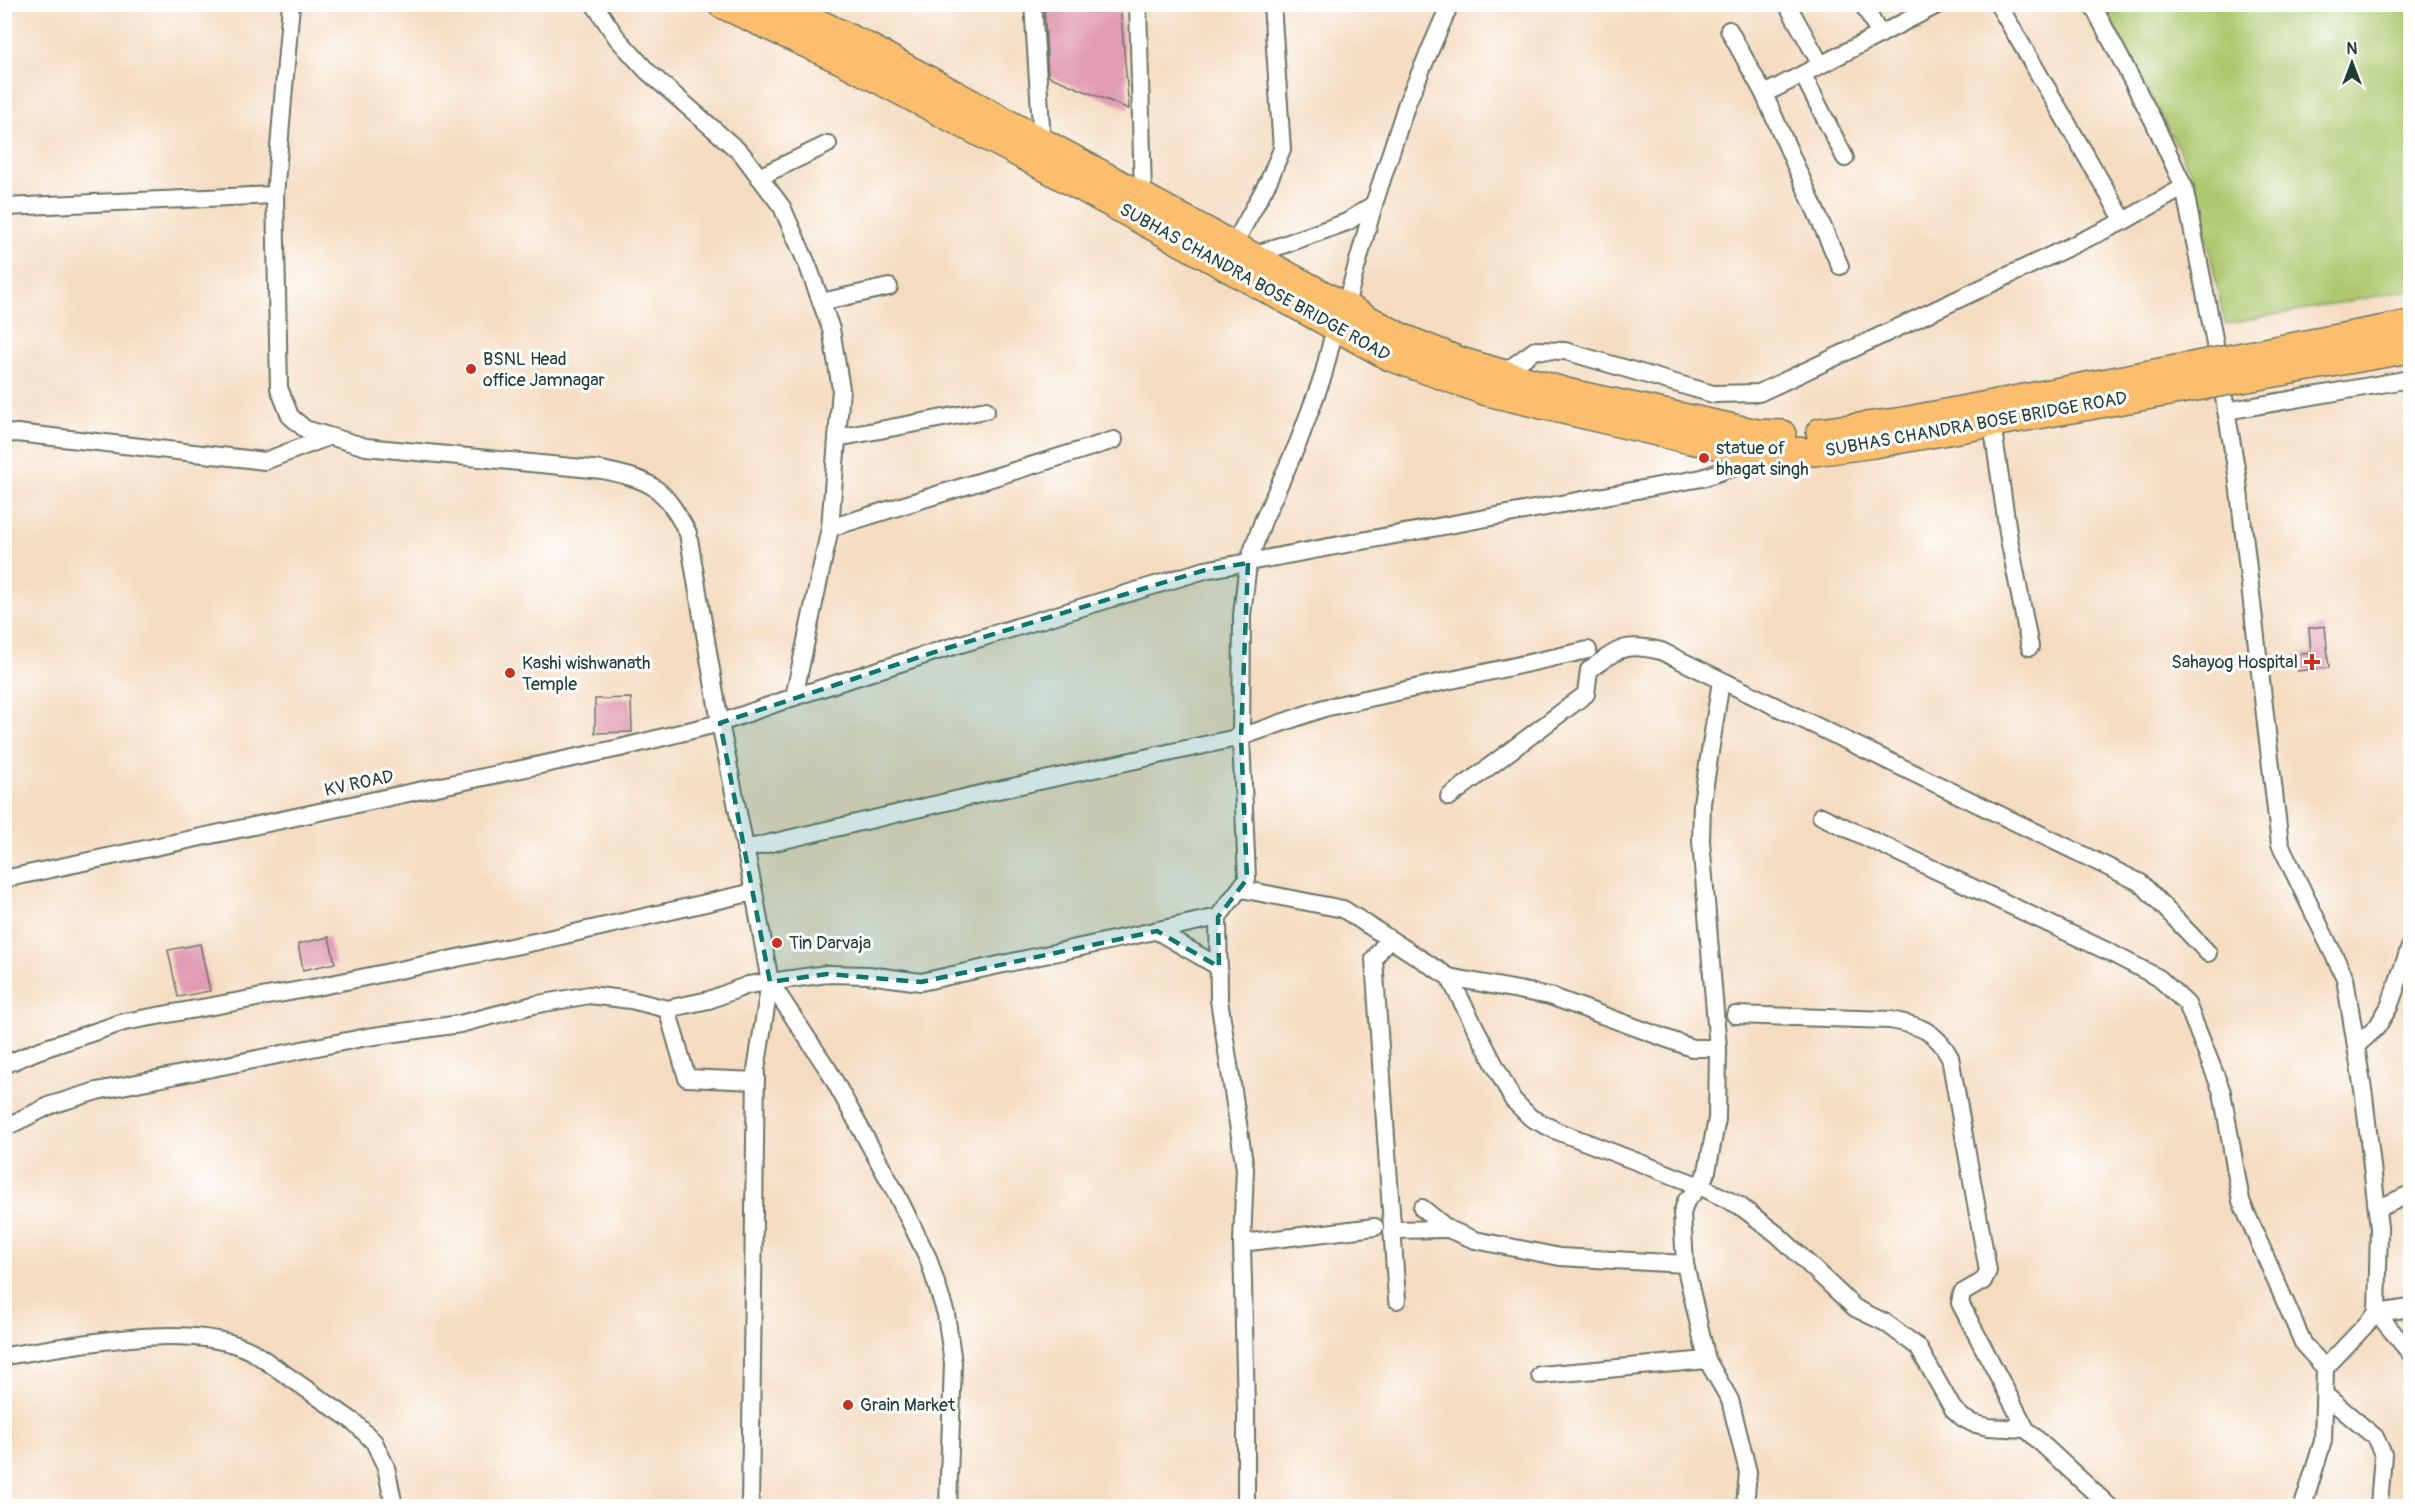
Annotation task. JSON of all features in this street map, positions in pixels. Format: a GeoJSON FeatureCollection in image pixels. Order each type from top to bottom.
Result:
{"type":"FeatureCollection","features":[{"type":"Feature","properties":{"kind":"main road","name":"SUBHAS CHANDRA BOSE BRIDGE ROAD"},"geometry":{"type":"LineString","coordinates":[[721,4],[845,62],[1340,318],[1401,337],[1460,361],[1603,401],[1757,433],[1784,435],[1990,413],[2178,379]]}},
{"type":"Feature","properties":{"kind":"main road","name":"SUBHAS CHANDRA BOSE BRIDGE ROAD"},"geometry":{"type":"LineString","coordinates":[[779,4],[866,46],[1243,251],[1340,318],[1390,357],[1487,392],[1690,440],[1763,452],[1815,452],[1874,444],[1990,413]]}},
{"type":"Feature","properties":{"kind":"main road"},"geometry":{"type":"LineString","coordinates":[[2178,379],[2410,324]]}},
{"type":"Feature","properties":{"kind":"main road"},"geometry":{"type":"LineString","coordinates":[[2178,379],[2410,349]]}},
{"type":"Feature","properties":{"kind":"street"},"geometry":{"type":"LineString","coordinates":[[291,4],[275,195],[279,388],[290,416],[305,429],[366,447],[602,470],[629,475],[655,486],[673,505],[688,533],[720,723],[770,982],[756,1081],[750,1506]]}},
{"type":"Feature","properties":{"kind":"street"},"geometry":{"type":"LineString","coordinates":[[594,4],[617,38],[648,71],[742,154],[783,207],[831,329],[841,389],[830,528],[794,697]]}},
{"type":"Feature","properties":{"kind":"street"},"geometry":{"type":"LineString","coordinates":[[1033,4],[1042,141]]}},
{"type":"Feature","properties":{"kind":"street"},"geometry":{"type":"LineString","coordinates":[[1138,4],[1143,195]]}},
{"type":"Feature","properties":{"kind":"street"},"geometry":{"type":"LineString","coordinates":[[1243,251],[1282,149],[1272,4]]}},
{"type":"Feature","properties":{"kind":"street"},"geometry":{"type":"LineString","coordinates":[[4,1128],[51,1105],[97,1091],[367,1036],[460,1024],[533,1005],[589,995],[630,1000],[667,1009],[709,1000],[748,985],[827,974],[868,975],[921,982],[1218,917],[1247,879],[1241,737],[1242,615],[1248,563],[1323,376],[1374,204],[1407,103],[1450,4]]}},
{"type":"Feature","properties":{"kind":"street"},"geometry":{"type":"LineString","coordinates":[[1787,4],[1821,65]]}},
{"type":"Feature","properties":{"kind":"street"},"geometry":{"type":"LineString","coordinates":[[1863,4],[1880,35]]}},
{"type":"Feature","properties":{"kind":"street"},"geometry":{"type":"LineString","coordinates":[[1764,94],[1939,4]]}},
{"type":"Feature","properties":{"kind":"street"},"geometry":{"type":"LineString","coordinates":[[1998,4],[2124,221]]}},
{"type":"Feature","properties":{"kind":"street"},"geometry":{"type":"LineString","coordinates":[[2092,4],[2154,122],[2184,187],[2214,333],[2237,474],[2280,844],[2344,978],[2364,1096],[2379,1228],[2377,1313],[2410,1353]]}},
{"type":"Feature","properties":{"kind":"street"},"geometry":{"type":"LineString","coordinates":[[1729,30],[1764,94],[1840,266]]}},
{"type":"Feature","properties":{"kind":"street"},"geometry":{"type":"LineString","coordinates":[[1803,75],[1845,158]]}},
{"type":"Feature","properties":{"kind":"street"},"geometry":{"type":"LineString","coordinates":[[759,177],[828,144]]}},
{"type":"Feature","properties":{"kind":"street"},"geometry":{"type":"LineString","coordinates":[[1502,374],[1534,350],[1565,351],[1713,394],[1759,393],[2124,221],[2184,187]]}},
{"type":"Feature","properties":{"kind":"street"},"geometry":{"type":"LineString","coordinates":[[4,207],[275,195]]}},
{"type":"Feature","properties":{"kind":"street"},"geometry":{"type":"LineString","coordinates":[[1243,251],[1347,222],[1374,204]]}},
{"type":"Feature","properties":{"kind":"street"},"geometry":{"type":"LineString","coordinates":[[821,302],[889,287]]}},
{"type":"Feature","properties":{"kind":"street"},"geometry":{"type":"LineString","coordinates":[[2226,411],[2410,379]]}},
{"type":"Feature","properties":{"kind":"street"},"geometry":{"type":"LineString","coordinates":[[837,438],[986,410]]}},
{"type":"Feature","properties":{"kind":"street"},"geometry":{"type":"LineString","coordinates":[[1990,413],[2009,539],[2030,647]]}},
{"type":"Feature","properties":{"kind":"street"},"geometry":{"type":"LineString","coordinates":[[4,434],[265,461],[328,437]]}},
{"type":"Feature","properties":{"kind":"street","name":"KV ROAD"},"geometry":{"type":"LineString","coordinates":[[4,879],[620,748],[720,723],[794,697],[1205,570],[1702,478],[1737,466],[1763,452],[1784,435]]}},
{"type":"Feature","properties":{"kind":"street"},"geometry":{"type":"LineString","coordinates":[[830,528],[1114,440]]}},
{"type":"Feature","properties":{"kind":"street"},"geometry":{"type":"LineString","coordinates":[[1449,797],[1586,694],[1589,670],[1619,649],[1640,647],[1661,651],[2141,883],[2208,953]]}},
{"type":"Feature","properties":{"kind":"street"},"geometry":{"type":"LineString","coordinates":[[746,849],[989,792],[1241,737],[1324,708],[1588,650]]}},
{"type":"Feature","properties":{"kind":"street"},"geometry":{"type":"LineString","coordinates":[[1721,681],[1702,803],[1701,841],[1718,1048],[1717,1119],[1711,1156],[1700,1186],[1683,1207],[1685,1264],[1707,1360],[1730,1400],[1748,1472],[1745,1506]]}},
{"type":"Feature","properties":{"kind":"street"},"geometry":{"type":"LineString","coordinates":[[1821,816],[2109,952],[2159,978],[2187,1004],[2222,1092],[2241,1201],[2304,1345],[2325,1368],[2323,1441],[2303,1506]]}},
{"type":"Feature","properties":{"kind":"street"},"geometry":{"type":"LineString","coordinates":[[1241,889],[1343,909],[1449,977],[1550,996],[1692,1048],[1718,1048]]}},
{"type":"Feature","properties":{"kind":"street"},"geometry":{"type":"LineString","coordinates":[[4,1065],[37,1051],[124,1022],[317,987],[539,941],[754,892]]}},
{"type":"Feature","properties":{"kind":"street"},"geometry":{"type":"LineString","coordinates":[[1218,917],[1219,1000],[1245,1169],[1242,1243],[1246,1506]]}},
{"type":"Feature","properties":{"kind":"street"},"geometry":{"type":"LineString","coordinates":[[1156,931],[1219,967]]}},
{"type":"Feature","properties":{"kind":"street"},"geometry":{"type":"LineString","coordinates":[[1388,939],[1374,959],[1397,1300]]}},
{"type":"Feature","properties":{"kind":"street"},"geometry":{"type":"LineString","coordinates":[[2356,1046],[2377,1027],[2389,1007],[2410,947]]}},
{"type":"Feature","properties":{"kind":"street"},"geometry":{"type":"LineString","coordinates":[[1449,977],[1513,1100],[1531,1118],[1550,1129],[1700,1186],[1740,1206],[1760,1219],[1855,1308],[1886,1323],[1918,1347],[1953,1409],[1963,1418],[1988,1427],[2026,1429]]}},
{"type":"Feature","properties":{"kind":"street"},"geometry":{"type":"LineString","coordinates":[[770,982],[829,1071],[897,1196],[932,1269],[946,1314],[953,1363],[948,1506]]}},
{"type":"Feature","properties":{"kind":"street"},"geometry":{"type":"LineString","coordinates":[[667,1009],[687,1078],[756,1081]]}},
{"type":"Feature","properties":{"kind":"street"},"geometry":{"type":"LineString","coordinates":[[1735,1015],[1890,1020],[1907,1023],[1935,1035],[1942,1043],[1950,1057],[1988,1271],[1983,1281],[1962,1293],[1959,1300],[2026,1429],[2109,1506]]}},
{"type":"Feature","properties":{"kind":"street"},"geometry":{"type":"LineString","coordinates":[[2377,1209],[2410,1194]]}},
{"type":"Feature","properties":{"kind":"street"},"geometry":{"type":"LineString","coordinates":[[1422,1208],[1448,1229],[1475,1240],[1560,1257],[1685,1264]]}},
{"type":"Feature","properties":{"kind":"street"},"geometry":{"type":"LineString","coordinates":[[1242,1243],[1375,1227]]}},
{"type":"Feature","properties":{"kind":"street"},"geometry":{"type":"LineString","coordinates":[[1392,1230],[1448,1229]]}},
{"type":"Feature","properties":{"kind":"street"},"geometry":{"type":"LineString","coordinates":[[2325,1368],[2377,1313],[2410,1308]]}},
{"type":"Feature","properties":{"kind":"street"},"geometry":{"type":"LineString","coordinates":[[4,1356],[131,1339],[201,1338],[238,1344],[354,1422],[374,1442],[386,1467],[394,1506]]}},
{"type":"Feature","properties":{"kind":"street"},"geometry":{"type":"LineString","coordinates":[[1540,1375],[1707,1360]]}},
{"type":"Feature","properties":{"kind":"street"},"geometry":{"type":"LineString","coordinates":[[2325,1395],[2374,1437],[2383,1454],[2379,1506]]}},
{"type":"Feature","properties":{"kind":"highlighted area"},"geometry":{"type":"Polygon","coordinates":[[[1248,563],[1241,737],[1247,879],[1218,917],[1219,967],[1157,931],[921,982],[827,974],[770,982],[720,723],[941,650],[1205,570],[1248,563]]]}},
{"type":"Feature","properties":{"kind":"green space"},"geometry":{"type":"Polygon","coordinates":[[[2102,5],[2410,5],[2410,290],[2225,324],[2194,178],[2102,5]]]}},
{"type":"Feature","properties":{"kind":"building"},"geometry":{"type":"Polygon","coordinates":[[[1044,4],[1120,4],[1129,109],[1048,76],[1044,4]]]}},
{"type":"Feature","properties":{"kind":"building"},"geometry":{"type":"Polygon","coordinates":[[[2325,626],[2329,668],[2297,671],[2295,655],[2311,653],[2309,628],[2325,626]]]}},
{"type":"Feature","properties":{"kind":"building"},"geometry":{"type":"Polygon","coordinates":[[[631,698],[632,732],[595,733],[595,699],[631,698]]]}},
{"type":"Feature","properties":{"kind":"building"},"geometry":{"type":"Polygon","coordinates":[[[329,937],[335,963],[303,970],[298,944],[329,937]]]}},
{"type":"Feature","properties":{"kind":"building"},"geometry":{"type":"Polygon","coordinates":[[[200,944],[210,991],[178,997],[168,950],[200,944]]]}},
{"type":"Feature","properties":{"kind":"place","name":"BSNL Head office Jamnagar"},"geometry":{"type":"Point","coordinates":[471,369]}},
{"type":"Feature","properties":{"kind":"place","name":"statue of bhagat singh"},"geometry":{"type":"Point","coordinates":[1704,458]}},
{"type":"Feature","properties":{"kind":"place","name":"Sahayog Hospital"},"geometry":{"type":"Point","coordinates":[2312,662]}},
{"type":"Feature","properties":{"kind":"place","name":"Kashi wishwanath Temple"},"geometry":{"type":"Point","coordinates":[510,673]}},
{"type":"Feature","properties":{"kind":"place","name":"Tin Darvaja"},"geometry":{"type":"Point","coordinates":[777,943]}},
{"type":"Feature","properties":{"kind":"place","name":"Grain Market"},"geometry":{"type":"Point","coordinates":[848,1405]}}]}
